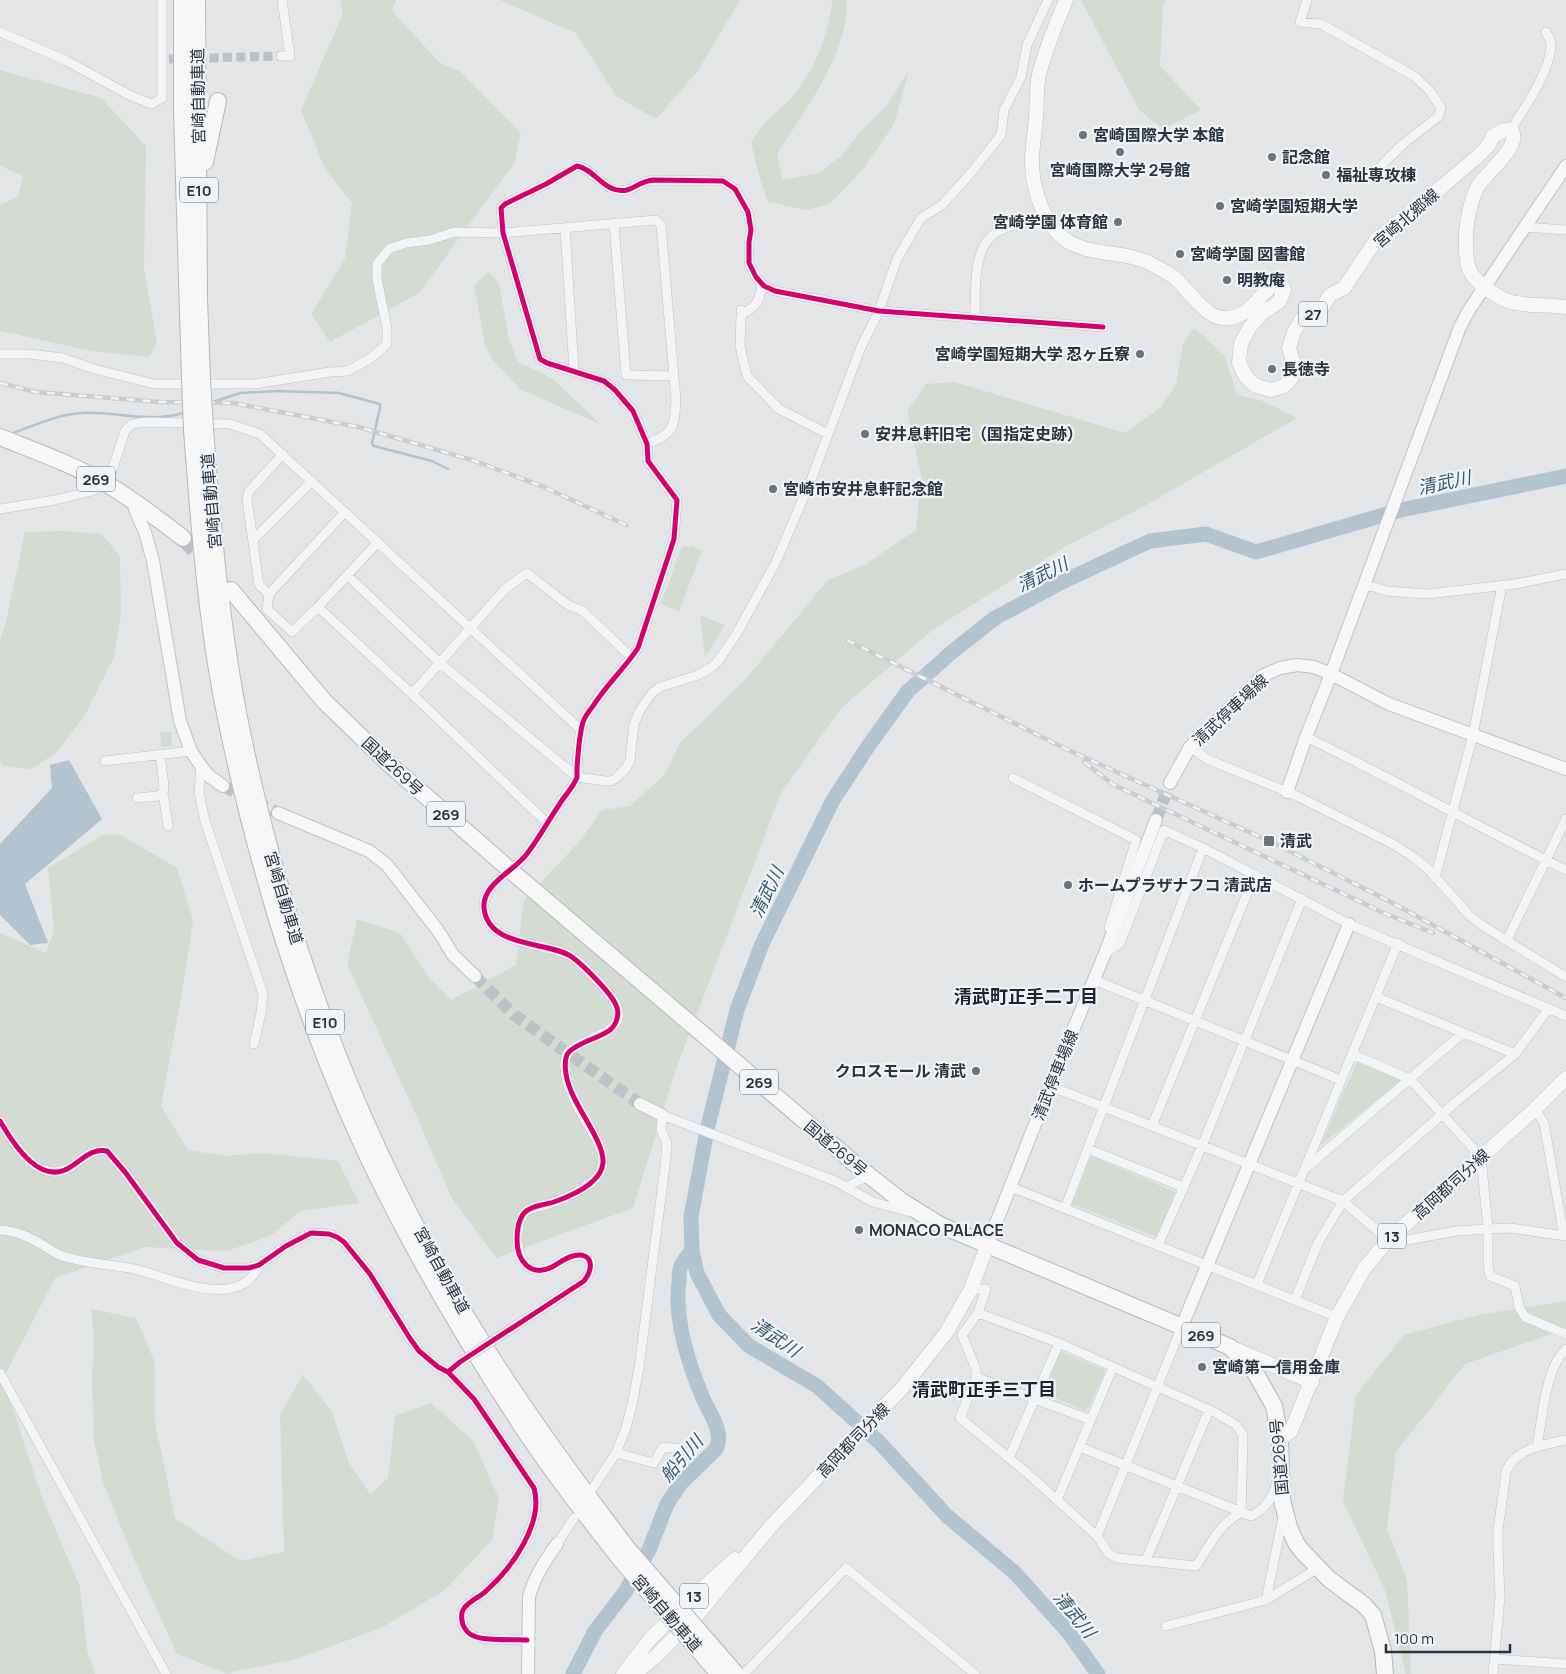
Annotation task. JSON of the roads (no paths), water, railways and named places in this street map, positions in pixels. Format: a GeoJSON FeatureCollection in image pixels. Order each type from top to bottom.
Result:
{"type":"FeatureCollection","features":[{"type":"Feature","properties":{"kind":"highway","name":"宮崎自動車道"},"geometry":{"type":"LineString","coordinates":[[182,0],[182,114],[199,429],[219,588],[230,668],[246,753],[268,847],[305,967],[361,1110],[395,1185],[443,1276],[492,1357],[624,1554],[719,1674]]}},
{"type":"Feature","properties":{"kind":"highway","name":"宮崎自動車道"},"geometry":{"type":"LineString","coordinates":[[196,379],[199,299],[197,0]]}},
{"type":"Feature","properties":{"kind":"highway"},"geometry":{"type":"LineString","coordinates":[[199,189],[218,101]]}},
{"type":"Feature","properties":{"kind":"highway","name":"269"},"geometry":{"type":"LineString","coordinates":[[0,437],[76,468],[106,484],[133,501],[183,538]]}},
{"type":"Feature","properties":{"kind":"highway","name":"国道269号"},"geometry":{"type":"LineString","coordinates":[[231,590],[324,701],[388,763],[682,1017],[867,1174],[903,1202],[940,1225],[987,1246],[1230,1347],[1252,1367],[1274,1406],[1280,1439],[1282,1500],[1289,1527],[1296,1543],[1318,1568],[1336,1585],[1364,1605],[1373,1615],[1383,1651],[1385,1674]]}},
{"type":"Feature","properties":{"kind":"highway","name":"宮崎自動車道"},"geometry":{"type":"LineString","coordinates":[[624,1554],[736,1674]]}},
{"type":"Feature","properties":{"kind":"main road","name":"宮崎北郷線"},"geometry":{"type":"LineString","coordinates":[[1066,0],[1049,41],[1039,77],[1032,163],[1036,189],[1046,216],[1054,229],[1068,241],[1087,250],[1144,260],[1174,277],[1206,312],[1220,318],[1233,318],[1254,305],[1266,290],[1275,284],[1282,285],[1284,290],[1279,302],[1261,314],[1250,327],[1241,343],[1240,363],[1246,377],[1256,386],[1271,390],[1284,386],[1291,379],[1295,368],[1289,348],[1294,332],[1301,320],[1321,310],[1330,295],[1344,288],[1376,240],[1458,174],[1488,146],[1494,136],[1504,130],[1511,130]]}},
{"type":"Feature","properties":{"kind":"main road"},"geometry":{"type":"LineString","coordinates":[[1511,130],[1514,142],[1507,154],[1489,171],[1479,184],[1471,201],[1468,216],[1466,256],[1470,272],[1484,287],[1502,298],[1515,303],[1566,307]]}},
{"type":"Feature","properties":{"kind":"main road","name":"高岡都司分線"},"geometry":{"type":"LineString","coordinates":[[1280,1439],[1292,1431],[1337,1317],[1364,1269],[1388,1240],[1566,1078]]}},
{"type":"Feature","properties":{"kind":"main road","name":"高岡都司分線"},"geometry":{"type":"LineString","coordinates":[[635,1674],[698,1614],[786,1510],[903,1387],[946,1333],[971,1289],[987,1246]]}},
{"type":"Feature","properties":{"kind":"main road"},"geometry":{"type":"LineString","coordinates":[[1230,1347],[1312,1382]]}},
{"type":"Feature","properties":{"kind":"main road","name":"高岡都司分線"},"geometry":{"type":"LineString","coordinates":[[622,1674],[650,1639],[664,1625],[772,1526]]}},
{"type":"Feature","properties":{"kind":"street"},"geometry":{"type":"LineString","coordinates":[[0,32],[65,60],[132,96],[152,104],[162,98],[166,59],[162,0]]}},
{"type":"Feature","properties":{"kind":"street"},"geometry":{"type":"LineString","coordinates":[[281,56],[290,56],[282,0]]}},
{"type":"Feature","properties":{"kind":"street"},"geometry":{"type":"LineString","coordinates":[[347,575],[440,663],[577,777],[598,781],[611,781],[616,778],[630,761],[634,724],[640,710],[652,693],[660,687],[698,675],[712,667],[738,634],[776,562],[811,480],[861,347],[879,311],[897,259],[921,218],[942,204],[970,174],[1001,135],[1004,110],[1021,77],[1028,45],[1048,0]]}},
{"type":"Feature","properties":{"kind":"street"},"geometry":{"type":"LineString","coordinates":[[1307,0],[1300,22],[1322,24],[1414,76],[1430,91],[1441,108],[1439,116],[1403,144],[1369,178]]}},
{"type":"Feature","properties":{"kind":"street"},"geometry":{"type":"LineString","coordinates":[[1511,130],[1547,67],[1551,47],[1546,32]]}},
{"type":"Feature","properties":{"kind":"street"},"geometry":{"type":"LineString","coordinates":[[448,1372],[460,1362],[584,1281],[588,1276],[591,1266],[590,1260],[578,1255],[565,1259],[546,1269],[532,1269],[528,1267],[520,1256],[517,1238],[518,1228],[525,1212],[572,1194],[593,1181],[600,1173],[603,1164],[602,1154],[598,1142],[569,1087],[565,1059],[569,1052],[575,1048],[611,1029],[616,1022],[618,1013],[616,1003],[573,958],[558,951],[528,945],[495,930],[487,920],[484,902],[488,892],[525,857],[577,777],[584,721],[611,680],[632,658],[638,648],[674,539],[678,502],[675,495],[660,479],[648,461],[647,444],[633,411],[615,390],[604,381],[547,363],[540,359],[503,233],[501,208],[504,204],[546,184],[577,166],[583,167],[604,185],[627,190],[644,181],[654,180],[723,181],[735,189],[748,212],[751,230],[749,263],[762,284],[775,291],[879,311],[1103,328]]}},
{"type":"Feature","properties":{"kind":"street"},"geometry":{"type":"LineString","coordinates":[[1287,792],[1306,736],[1365,586],[1460,327],[1484,287],[1566,166]]}},
{"type":"Feature","properties":{"kind":"street"},"geometry":{"type":"LineString","coordinates":[[975,319],[978,257],[986,240],[998,231],[1046,216]]}},
{"type":"Feature","properties":{"kind":"street"},"geometry":{"type":"LineString","coordinates":[[0,354],[30,354],[63,358],[154,384],[255,384],[330,372],[348,371],[371,358],[387,344],[387,328],[377,279],[377,264],[388,249],[406,242],[430,240],[454,232],[503,233],[656,220],[660,225],[676,400],[675,416],[671,431],[663,438],[647,444]]}},
{"type":"Feature","properties":{"kind":"street"},"geometry":{"type":"LineString","coordinates":[[614,224],[626,375],[674,376]]}},
{"type":"Feature","properties":{"kind":"street"},"geometry":{"type":"LineString","coordinates":[[1524,227],[1566,230]]}},
{"type":"Feature","properties":{"kind":"street"},"geometry":{"type":"LineString","coordinates":[[565,228],[574,370]]}},
{"type":"Feature","properties":{"kind":"street"},"geometry":{"type":"LineString","coordinates":[[762,284],[759,300],[754,307],[743,311],[741,317],[740,346],[747,376],[779,409],[828,434]]}},
{"type":"Feature","properties":{"kind":"street"},"geometry":{"type":"LineString","coordinates":[[0,509],[92,492],[106,484],[125,431],[132,424],[146,422],[230,424],[260,434],[582,731]]}},
{"type":"Feature","properties":{"kind":"street"},"geometry":{"type":"LineString","coordinates":[[269,594],[259,585],[247,499],[249,491],[283,454]]}},
{"type":"Feature","properties":{"kind":"street"},"geometry":{"type":"LineString","coordinates":[[253,540],[312,481]]}},
{"type":"Feature","properties":{"kind":"street"},"geometry":{"type":"LineString","coordinates":[[133,501],[145,532],[153,562],[180,722],[191,751],[201,766],[209,776],[223,786]]}},
{"type":"Feature","properties":{"kind":"street"},"geometry":{"type":"LineString","coordinates":[[345,512],[269,594],[267,609],[292,632],[318,607],[378,542]]}},
{"type":"Feature","properties":{"kind":"street"},"geometry":{"type":"LineString","coordinates":[[412,694],[506,588],[527,573],[568,604],[584,611],[632,658]]}},
{"type":"Feature","properties":{"kind":"street"},"geometry":{"type":"LineString","coordinates":[[1365,586],[1374,586],[1386,591],[1428,594],[1502,585],[1566,574]]}},
{"type":"Feature","properties":{"kind":"street"},"geometry":{"type":"LineString","coordinates":[[1435,878],[1473,735],[1502,585]]}},
{"type":"Feature","properties":{"kind":"street"},"geometry":{"type":"LineString","coordinates":[[318,607],[547,823]]}},
{"type":"Feature","properties":{"kind":"street","name":"清武停車場線"},"geometry":{"type":"LineString","coordinates":[[1170,783],[1190,748],[1262,676],[1280,668],[1297,664],[1331,674],[1389,704],[1566,769]]}},
{"type":"Feature","properties":{"kind":"street"},"geometry":{"type":"LineString","coordinates":[[1306,736],[1566,870]]}},
{"type":"Feature","properties":{"kind":"street"},"geometry":{"type":"LineString","coordinates":[[1190,748],[1207,758],[1287,792],[1393,844],[1414,858],[1470,916],[1566,977]]}},
{"type":"Feature","properties":{"kind":"street"},"geometry":{"type":"LineString","coordinates":[[105,762],[191,751]]}},
{"type":"Feature","properties":{"kind":"street"},"geometry":{"type":"LineString","coordinates":[[160,754],[168,826]]}},
{"type":"Feature","properties":{"kind":"street"},"geometry":{"type":"LineString","coordinates":[[201,766],[199,793],[205,821],[263,994],[254,1044]]}},
{"type":"Feature","properties":{"kind":"street"},"geometry":{"type":"LineString","coordinates":[[1013,778],[1136,840],[1107,933],[1105,953]]}},
{"type":"Feature","properties":{"kind":"street"},"geometry":{"type":"LineString","coordinates":[[137,798],[158,796],[163,793]]}},
{"type":"Feature","properties":{"kind":"street"},"geometry":{"type":"LineString","coordinates":[[278,814],[317,828],[369,851],[382,860],[439,932],[453,954],[475,976]]}},
{"type":"Feature","properties":{"kind":"street"},"geometry":{"type":"LineString","coordinates":[[1507,940],[1566,819]]}},
{"type":"Feature","properties":{"kind":"street","name":"清武停車場線"},"geometry":{"type":"LineString","coordinates":[[987,1246],[1105,953],[1156,820]]}},
{"type":"Feature","properties":{"kind":"street"},"geometry":{"type":"LineString","coordinates":[[1105,953],[1120,943],[1164,830],[1255,874],[1350,924],[1566,1016]]}},
{"type":"Feature","properties":{"kind":"street"},"geometry":{"type":"LineString","coordinates":[[1065,1208],[1203,848]]}},
{"type":"Feature","properties":{"kind":"street"},"geometry":{"type":"LineString","coordinates":[[1152,1126],[1255,874]]}},
{"type":"Feature","properties":{"kind":"street"},"geometry":{"type":"LineString","coordinates":[[1158,1245],[1202,1146],[1302,899]]}},
{"type":"Feature","properties":{"kind":"street"},"geometry":{"type":"LineString","coordinates":[[1097,1536],[1182,1326],[1350,924]]}},
{"type":"Feature","properties":{"kind":"street"},"geometry":{"type":"LineString","coordinates":[[1257,1284],[1398,943]]}},
{"type":"Feature","properties":{"kind":"street"},"geometry":{"type":"LineString","coordinates":[[1094,980],[1341,1080]]}},
{"type":"Feature","properties":{"kind":"street"},"geometry":{"type":"LineString","coordinates":[[1376,997],[1514,1054]]}},
{"type":"Feature","properties":{"kind":"street"},"geometry":{"type":"LineString","coordinates":[[1295,1300],[1318,1244],[1343,1202],[1442,1114],[1514,1054],[1550,1008]]}},
{"type":"Feature","properties":{"kind":"street"},"geometry":{"type":"LineString","coordinates":[[1304,1170],[1463,1033]]}},
{"type":"Feature","properties":{"kind":"street"},"geometry":{"type":"LineString","coordinates":[[1352,1054],[1410,1078],[1480,1157],[1488,1229],[1488,1266],[1490,1276],[1515,1286],[1519,1307],[1525,1317],[1566,1334]]}},
{"type":"Feature","properties":{"kind":"street"},"geometry":{"type":"LineString","coordinates":[[1050,1086],[1343,1202],[1388,1240],[1397,1242],[1456,1231],[1510,1228],[1565,1236],[1544,1122],[1534,1109]]}},
{"type":"Feature","properties":{"kind":"street"},"geometry":{"type":"LineString","coordinates":[[640,1104],[668,1117],[835,1182],[873,1202],[911,1212],[940,1225]]}},
{"type":"Feature","properties":{"kind":"street"},"geometry":{"type":"LineString","coordinates":[[592,1488],[616,1453],[626,1428],[634,1396],[659,1218],[667,1142],[662,1130],[668,1117]]}},
{"type":"Feature","properties":{"kind":"street"},"geometry":{"type":"LineString","coordinates":[[0,1121],[9,1137],[25,1156],[36,1166],[51,1173],[64,1171],[93,1152],[107,1151],[125,1172],[177,1243],[198,1260],[224,1268],[250,1268],[259,1265],[306,1234],[323,1232],[337,1237],[350,1248],[370,1274],[419,1351],[438,1367],[448,1372],[474,1399],[530,1480],[536,1495],[537,1505],[532,1524],[520,1550],[508,1568],[488,1590],[462,1611],[462,1621],[469,1634],[478,1638],[527,1640]]}},
{"type":"Feature","properties":{"kind":"street"},"geometry":{"type":"LineString","coordinates":[[1088,1149],[1183,1187]]}},
{"type":"Feature","properties":{"kind":"street"},"geometry":{"type":"LineString","coordinates":[[846,1187],[868,1176],[867,1174]]}},
{"type":"Feature","properties":{"kind":"street"},"geometry":{"type":"LineString","coordinates":[[1011,1187],[1337,1317]]}},
{"type":"Feature","properties":{"kind":"street"},"geometry":{"type":"LineString","coordinates":[[0,1230],[13,1231],[28,1237],[60,1256],[135,1269],[202,1289],[221,1290],[235,1288],[248,1282],[255,1274],[259,1265]]}},
{"type":"Feature","properties":{"kind":"street"},"geometry":{"type":"LineString","coordinates":[[971,1289],[986,1290],[978,1313],[962,1336],[976,1369],[976,1377],[960,1418],[1009,1458],[1097,1536],[1109,1554],[1117,1558],[1196,1566],[1222,1527],[1233,1517],[1241,1513]]}},
{"type":"Feature","properties":{"kind":"street"},"geometry":{"type":"LineString","coordinates":[[978,1313],[1059,1343],[1236,1424],[1243,1436],[1241,1513]]}},
{"type":"Feature","properties":{"kind":"street"},"geometry":{"type":"LineString","coordinates":[[1009,1458],[1059,1343]]}},
{"type":"Feature","properties":{"kind":"street"},"geometry":{"type":"LineString","coordinates":[[1536,1447],[1556,1363],[1566,1349]]}},
{"type":"Feature","properties":{"kind":"street"},"geometry":{"type":"LineString","coordinates":[[1057,1500],[1113,1367]]}},
{"type":"Feature","properties":{"kind":"street"},"geometry":{"type":"LineString","coordinates":[[0,1373],[166,1674]]}},
{"type":"Feature","properties":{"kind":"street"},"geometry":{"type":"LineString","coordinates":[[976,1377],[1091,1420]]}},
{"type":"Feature","properties":{"kind":"street"},"geometry":{"type":"LineString","coordinates":[[1146,1560],[1209,1410]]}},
{"type":"Feature","properties":{"kind":"street"},"geometry":{"type":"LineString","coordinates":[[1080,1447],[1251,1516],[1259,1512],[1275,1493],[1280,1439]]}},
{"type":"Feature","properties":{"kind":"street"},"geometry":{"type":"LineString","coordinates":[[1493,1674],[1500,1597],[1498,1530],[1506,1472],[1509,1464],[1517,1457],[1536,1447],[1566,1440]]}},
{"type":"Feature","properties":{"kind":"street"},"geometry":{"type":"LineString","coordinates":[[616,1453],[654,1463],[663,1447],[682,1449]]}},
{"type":"Feature","properties":{"kind":"street"},"geometry":{"type":"LineString","coordinates":[[1266,1600],[1284,1509]]}},
{"type":"Feature","properties":{"kind":"street"},"geometry":{"type":"LineString","coordinates":[[528,1674],[527,1640],[531,1586],[541,1566],[574,1518]]}},
{"type":"Feature","properties":{"kind":"street"},"geometry":{"type":"LineString","coordinates":[[744,1674],[846,1568],[975,1674]]}},
{"type":"Feature","properties":{"kind":"street"},"geometry":{"type":"LineString","coordinates":[[1166,1626],[1266,1600],[1318,1568]]}},
{"type":"Feature","properties":{"kind":"street"},"geometry":{"type":"LineString","coordinates":[[1495,1659],[1566,1664]]}},
{"type":"Feature","properties":{"kind":"water"},"geometry":{"type":"Polygon","coordinates":[[[69,760],[102,819],[25,884],[48,943],[30,945],[0,915],[0,844],[52,788],[50,765],[69,760]]]}},
{"type":"Feature","properties":{"kind":"waterway"},"geometry":{"type":"LineString","coordinates":[[210,403],[240,393],[277,391],[339,393],[380,404],[372,443],[374,446],[432,461],[448,469]]}},
{"type":"Feature","properties":{"kind":"waterway"},"geometry":{"type":"LineString","coordinates":[[15,432],[73,414],[95,413],[161,417],[186,412]]}},
{"type":"Feature","properties":{"kind":"waterway","name":"清武川"},"geometry":{"type":"LineString","coordinates":[[1098,1674],[1068,1632],[1015,1573],[947,1516],[880,1443],[817,1386],[749,1346],[719,1315],[697,1273],[692,1250],[691,1217],[707,1130],[737,1010],[762,944],[833,800],[869,745],[908,691],[952,652],[995,618],[1062,582],[1150,541],[1206,534],[1256,552],[1401,510],[1566,476]]}},
{"type":"Feature","properties":{"kind":"waterway","name":"船引川"},"geometry":{"type":"LineString","coordinates":[[573,1674],[595,1631],[625,1592],[649,1550],[667,1504],[681,1483],[716,1449],[718,1442],[715,1422],[702,1396],[692,1369],[680,1324],[679,1271],[692,1250]]}},
{"type":"Feature","properties":{"kind":"tunnel"},"geometry":{"type":"LineString","coordinates":[[169,59],[281,56]]}},
{"type":"Feature","properties":{"kind":"tunnel"},"geometry":{"type":"LineString","coordinates":[[183,538],[208,564]]}},
{"type":"Feature","properties":{"kind":"tunnel"},"geometry":{"type":"LineString","coordinates":[[1156,820],[1170,783]]}},
{"type":"Feature","properties":{"kind":"tunnel"},"geometry":{"type":"LineString","coordinates":[[223,786],[278,813]]}},
{"type":"Feature","properties":{"kind":"tunnel"},"geometry":{"type":"LineString","coordinates":[[475,976],[514,1015],[640,1104]]}},
{"type":"Feature","properties":{"kind":"railway"},"geometry":{"type":"LineString","coordinates":[[0,383],[36,392],[160,402],[233,403],[359,427],[475,461],[544,487],[626,525]]}},
{"type":"Feature","properties":{"kind":"railway"},"geometry":{"type":"LineString","coordinates":[[847,640],[1066,749],[1269,841],[1389,901],[1566,998]]}},
{"type":"Feature","properties":{"kind":"railway"},"geometry":{"type":"LineString","coordinates":[[1084,762],[1114,785],[1384,913],[1433,933]]}},
{"type":"Feature","properties":{"kind":"place","name":"宮崎国際大学 本館"},"geometry":{"type":"Point","coordinates":[1083,135]}},
{"type":"Feature","properties":{"kind":"place","name":"宮崎国際大学 2号館"},"geometry":{"type":"Point","coordinates":[1120,152]}},
{"type":"Feature","properties":{"kind":"place","name":"記念館"},"geometry":{"type":"Point","coordinates":[1272,157]}},
{"type":"Feature","properties":{"kind":"place","name":"福祉専攻棟"},"geometry":{"type":"Point","coordinates":[1326,175]}},
{"type":"Feature","properties":{"kind":"place","name":"宮崎学園短期大学"},"geometry":{"type":"Point","coordinates":[1220,206]}},
{"type":"Feature","properties":{"kind":"place","name":"宮崎学園 体育館"},"geometry":{"type":"Point","coordinates":[1118,222]}},
{"type":"Feature","properties":{"kind":"place","name":"宮崎学園 図書館"},"geometry":{"type":"Point","coordinates":[1180,254]}},
{"type":"Feature","properties":{"kind":"place","name":"明教庵"},"geometry":{"type":"Point","coordinates":[1227,280]}},
{"type":"Feature","properties":{"kind":"place","name":"宮崎学園短期大学 忍ヶ丘寮"},"geometry":{"type":"Point","coordinates":[1140,354]}},
{"type":"Feature","properties":{"kind":"place","name":"長徳寺"},"geometry":{"type":"Point","coordinates":[1272,369]}},
{"type":"Feature","properties":{"kind":"place","name":"安井息軒旧宅（国指定史跡）"},"geometry":{"type":"Point","coordinates":[865,434]}},
{"type":"Feature","properties":{"kind":"place","name":"宮崎市安井息軒記念館"},"geometry":{"type":"Point","coordinates":[773,489]}},
{"type":"Feature","properties":{"kind":"place","name":"清武"},"geometry":{"type":"Point","coordinates":[1269,841]}},
{"type":"Feature","properties":{"kind":"place","name":"ホームプラザナフコ 清武店"},"geometry":{"type":"Point","coordinates":[1068,885]}},
{"type":"Feature","properties":{"kind":"place","name":"クロスモール 清武"},"geometry":{"type":"Point","coordinates":[976,1071]}},
{"type":"Feature","properties":{"kind":"place","name":"MONACO PALACE"},"geometry":{"type":"Point","coordinates":[859,1230]}},
{"type":"Feature","properties":{"kind":"place","name":"宮崎第一信用金庫"},"geometry":{"type":"Point","coordinates":[1202,1367]}},
{"type":"Feature","properties":{"kind":"district","name":"清武町正手二丁目"},"geometry":{"type":"Point","coordinates":[1026,996]}},
{"type":"Feature","properties":{"kind":"district","name":"清武町正手三丁目"},"geometry":{"type":"Point","coordinates":[984,1389]}}]}
